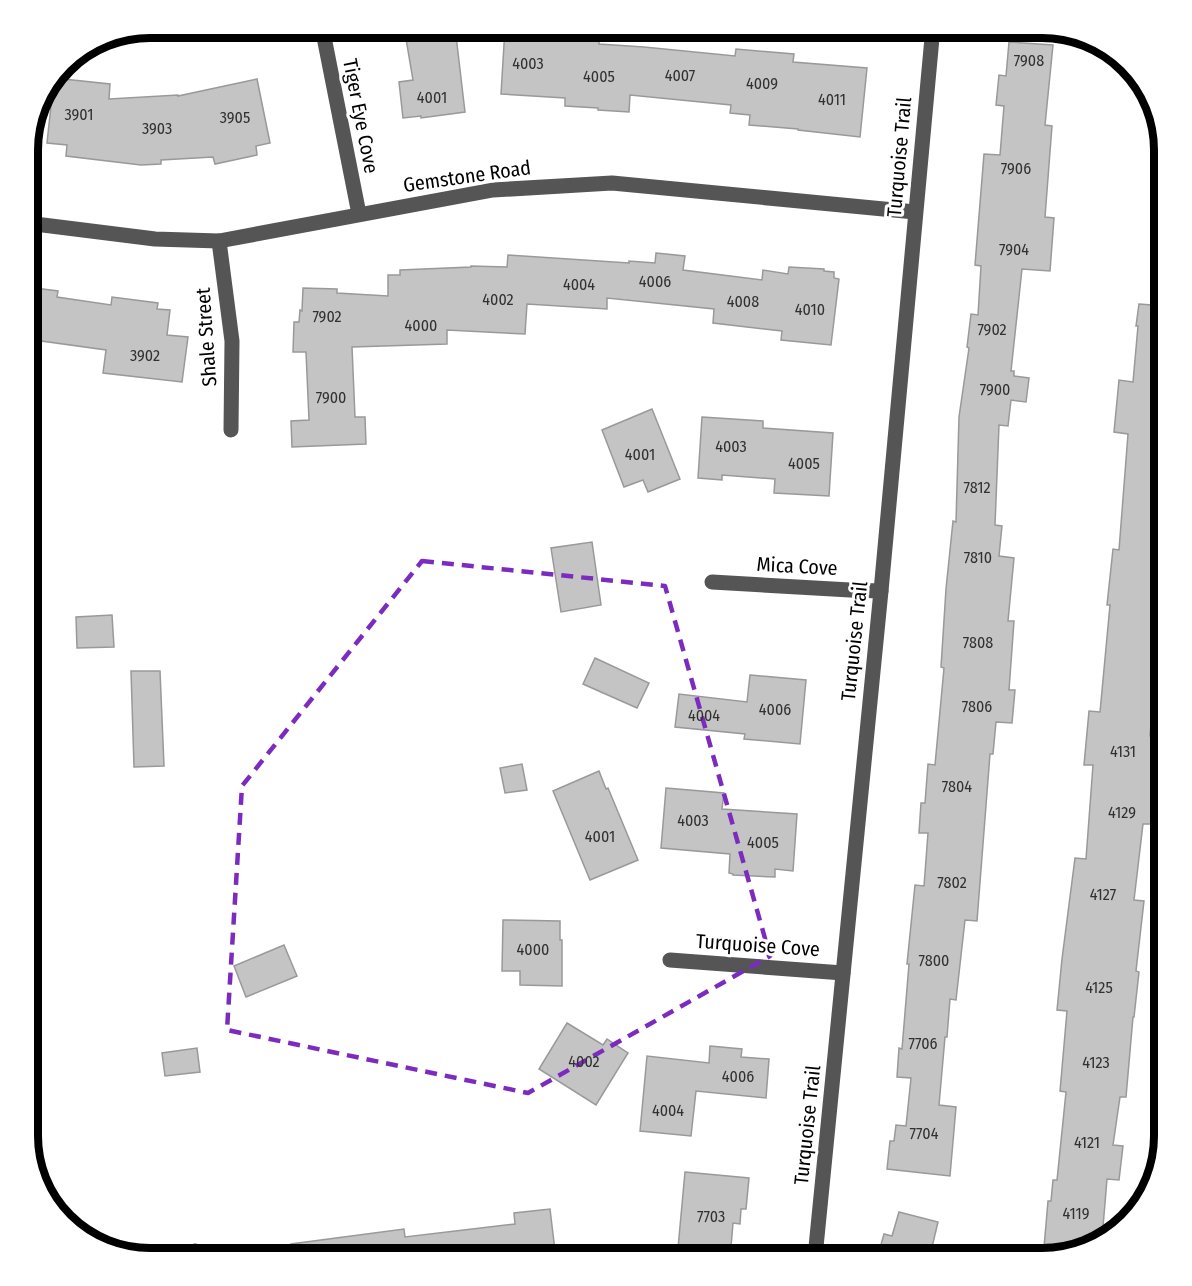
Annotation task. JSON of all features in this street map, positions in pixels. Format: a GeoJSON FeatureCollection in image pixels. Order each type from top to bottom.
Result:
{"type":"FeatureCollection","features":[{"type":"Feature","properties":{"kind":"street","name":"Tiger Eye Cove"},"geometry":{"type":"LineString","coordinates":[[324,38],[359,214]]}},
{"type":"Feature","properties":{"kind":"street","name":"Turquoise Trail"},"geometry":{"type":"LineString","coordinates":[[816,1248],[881,591],[932,38]]}},
{"type":"Feature","properties":{"kind":"street","name":"Gemstone Road"},"geometry":{"type":"LineString","coordinates":[[38,225],[155,239],[219,241],[494,190],[612,183],[915,212]]}},
{"type":"Feature","properties":{"kind":"street","name":"Shale Street"},"geometry":{"type":"LineString","coordinates":[[219,241],[232,341],[231,430]]}},
{"type":"Feature","properties":{"kind":"street","name":"Mica Cove"},"geometry":{"type":"LineString","coordinates":[[712,582],[881,591]]}},
{"type":"Feature","properties":{"kind":"street","name":"Turquoise Cove"},"geometry":{"type":"LineString","coordinates":[[670,960],[843,973]]}},
{"type":"Feature","properties":{"kind":"highlighted area"},"geometry":{"type":"Polygon","coordinates":[[[422,561],[665,586],[770,956],[528,1093],[227,1030],[242,786],[422,561]]]}},
{"type":"Feature","properties":{"kind":"building"},"geometry":{"type":"Polygon","coordinates":[[[406,38],[456,38],[465,112],[403,118],[399,82],[413,80],[406,38]]]}},
{"type":"Feature","properties":{"kind":"building"},"geometry":{"type":"Polygon","coordinates":[[[504,38],[599,38],[599,44],[735,56],[736,49],[794,54],[793,62],[867,68],[860,137],[749,125],[750,115],[730,113],[731,105],[630,95],[629,112],[565,106],[565,98],[501,94],[504,38]]]}},
{"type":"Feature","properties":{"kind":"building"},"geometry":{"type":"Polygon","coordinates":[[[1009,42],[1053,45],[1045,125],[1052,126],[1045,217],[1054,218],[1050,271],[1022,269],[1011,371],[1014,371],[1014,376],[1029,378],[1026,402],[1011,400],[1008,426],[999,425],[995,525],[1002,526],[999,556],[1014,558],[1008,621],[1014,621],[1009,690],[1015,690],[1012,723],[996,722],[993,754],[990,754],[977,921],[965,920],[956,1000],[950,999],[939,1105],[956,1107],[950,1176],[887,1169],[890,1141],[894,1141],[896,1125],[906,1126],[911,1078],[897,1077],[899,1048],[902,1049],[915,885],[924,886],[928,833],[919,833],[921,803],[925,803],[928,764],[935,765],[944,668],[941,667],[946,589],[953,521],[956,522],[959,417],[969,348],[967,347],[971,314],[978,315],[981,266],[975,265],[984,154],[1000,155],[1004,106],[996,105],[999,75],[1006,76],[1009,42]]]}},
{"type":"Feature","properties":{"kind":"building"},"geometry":{"type":"Polygon","coordinates":[[[63,79],[110,84],[109,99],[178,96],[257,79],[270,143],[256,146],[257,155],[215,164],[213,157],[161,160],[161,164],[141,165],[66,156],[67,145],[47,143],[52,92],[63,79]]]}},
{"type":"Feature","properties":{"kind":"building"},"geometry":{"type":"Polygon","coordinates":[[[656,253],[685,256],[683,270],[762,280],[763,270],[788,274],[789,267],[824,269],[824,271],[834,272],[834,278],[839,279],[831,345],[781,340],[782,331],[713,323],[714,309],[607,298],[607,309],[527,304],[525,334],[447,330],[447,344],[352,347],[355,417],[365,417],[366,444],[292,447],[291,421],[309,420],[306,352],[293,352],[294,322],[299,322],[300,310],[302,311],[303,288],[337,289],[337,293],[388,296],[388,275],[400,275],[400,270],[471,266],[507,267],[508,255],[655,263],[656,253]]]}},
{"type":"Feature","properties":{"kind":"building"},"geometry":{"type":"Polygon","coordinates":[[[38,288],[58,291],[57,297],[111,305],[112,297],[158,303],[157,309],[170,310],[167,335],[188,337],[182,382],[103,373],[106,350],[38,341],[38,288]]]}},
{"type":"Feature","properties":{"kind":"building"},"geometry":{"type":"Polygon","coordinates":[[[1139,304],[1154,305],[1154,692],[1150,736],[1154,737],[1154,811],[1153,824],[1143,824],[1134,900],[1144,901],[1136,971],[1139,972],[1126,1097],[1120,1097],[1113,1145],[1123,1146],[1119,1180],[1107,1179],[1103,1231],[1079,1243],[1057,1248],[1044,1248],[1048,1201],[1051,1201],[1053,1180],[1057,1180],[1066,1092],[1060,1091],[1067,1011],[1057,1010],[1062,959],[1075,858],[1086,859],[1093,765],[1084,765],[1089,711],[1100,712],[1113,549],[1119,550],[1128,434],[1114,432],[1119,380],[1133,382],[1138,326],[1136,326],[1139,304]]]}},
{"type":"Feature","properties":{"kind":"building"},"geometry":{"type":"Polygon","coordinates":[[[652,409],[680,479],[648,492],[643,480],[624,487],[602,430],[652,409]]]}},
{"type":"Feature","properties":{"kind":"building"},"geometry":{"type":"Polygon","coordinates":[[[702,417],[763,421],[763,428],[833,433],[829,496],[774,493],[775,479],[722,475],[722,480],[698,478],[702,417]]]}},
{"type":"Feature","properties":{"kind":"building"},"geometry":{"type":"Polygon","coordinates":[[[592,542],[601,605],[561,612],[551,548],[592,542]]]}},
{"type":"Feature","properties":{"kind":"building"},"geometry":{"type":"Polygon","coordinates":[[[112,615],[114,647],[77,648],[76,617],[112,615]]]}},
{"type":"Feature","properties":{"kind":"building"},"geometry":{"type":"Polygon","coordinates":[[[595,658],[649,683],[637,708],[583,684],[595,658]]]}},
{"type":"Feature","properties":{"kind":"building"},"geometry":{"type":"Polygon","coordinates":[[[131,671],[160,671],[164,766],[134,767],[131,671]]]}},
{"type":"Feature","properties":{"kind":"building"},"geometry":{"type":"Polygon","coordinates":[[[750,675],[806,680],[800,744],[744,739],[745,734],[675,727],[679,694],[747,702],[750,675]]]}},
{"type":"Feature","properties":{"kind":"building"},"geometry":{"type":"Polygon","coordinates":[[[522,764],[527,790],[505,793],[500,768],[522,764]]]}},
{"type":"Feature","properties":{"kind":"building"},"geometry":{"type":"Polygon","coordinates":[[[599,771],[638,860],[590,880],[553,791],[599,771]]]}},
{"type":"Feature","properties":{"kind":"building"},"geometry":{"type":"Polygon","coordinates":[[[666,788],[724,793],[722,809],[797,814],[793,871],[775,869],[775,877],[733,875],[729,873],[730,854],[661,848],[666,788]]]}},
{"type":"Feature","properties":{"kind":"building"},"geometry":{"type":"Polygon","coordinates":[[[503,920],[560,921],[562,986],[520,985],[520,971],[502,971],[503,920]]]}},
{"type":"Feature","properties":{"kind":"building"},"geometry":{"type":"Polygon","coordinates":[[[284,945],[297,976],[246,997],[234,966],[284,945]]]}},
{"type":"Feature","properties":{"kind":"building"},"geometry":{"type":"Polygon","coordinates":[[[567,1023],[603,1045],[607,1039],[628,1053],[596,1105],[539,1069],[567,1023]]]}},
{"type":"Feature","properties":{"kind":"building"},"geometry":{"type":"Polygon","coordinates":[[[710,1046],[742,1049],[741,1057],[769,1059],[766,1098],[696,1091],[691,1136],[640,1131],[647,1056],[709,1063],[710,1046]]]}},
{"type":"Feature","properties":{"kind":"building"},"geometry":{"type":"Polygon","coordinates":[[[197,1048],[200,1072],[165,1076],[162,1053],[197,1048]]]}},
{"type":"Feature","properties":{"kind":"building"},"geometry":{"type":"Polygon","coordinates":[[[685,1172],[749,1178],[746,1209],[741,1209],[740,1224],[733,1223],[731,1248],[678,1248],[685,1172]]]}},
{"type":"Feature","properties":{"kind":"building"},"geometry":{"type":"Polygon","coordinates":[[[550,1209],[555,1248],[291,1248],[291,1244],[404,1229],[405,1237],[515,1224],[514,1213],[550,1209]]]}},
{"type":"Feature","properties":{"kind":"building"},"geometry":{"type":"Polygon","coordinates":[[[899,1212],[938,1222],[932,1247],[935,1248],[880,1248],[884,1234],[892,1236],[899,1212]]]}}]}
